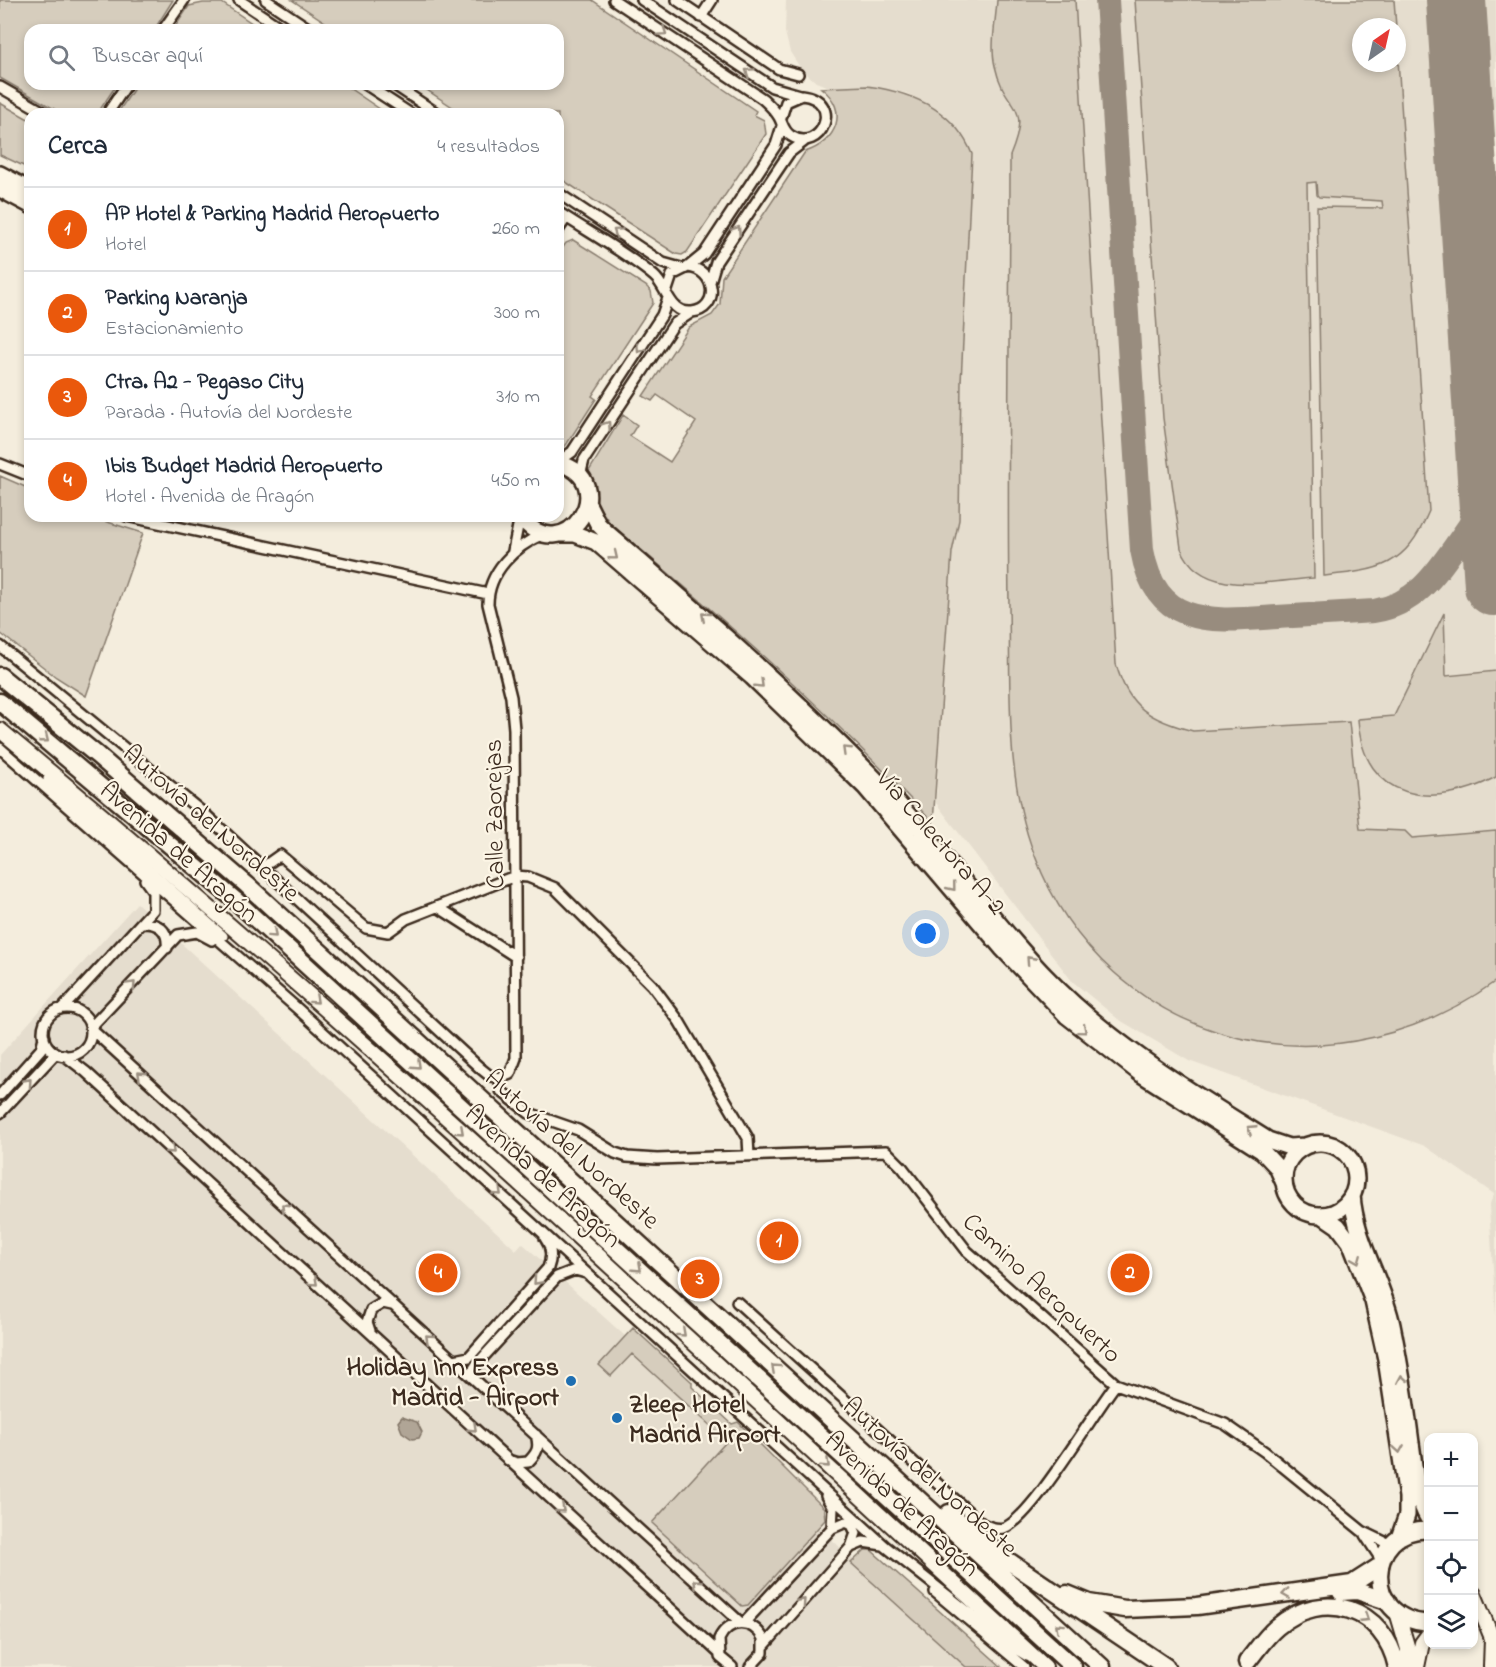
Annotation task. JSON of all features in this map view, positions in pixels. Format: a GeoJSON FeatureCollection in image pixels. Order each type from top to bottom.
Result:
{"type":"FeatureCollection","features":[{"type":"Feature","properties":{"kind":"highway","name":"Autovía del Nordeste"},"geometry":{"type":"LineString","coordinates":[[0,676],[97,755],[247,885],[1102,1667]]}},
{"type":"Feature","properties":{"kind":"highway","name":"Autovía del Nordeste"},"geometry":{"type":"LineString","coordinates":[[0,702],[235,900],[1073,1667]]}},
{"type":"Feature","properties":{"kind":"highway"},"geometry":{"type":"LineString","coordinates":[[796,1386],[1004,1558],[1166,1667]]}},
{"type":"Feature","properties":{"kind":"highway"},"geometry":{"type":"LineString","coordinates":[[1004,1558],[1062,1593],[1089,1603],[1125,1609],[1197,1606],[1337,1587],[1366,1577],[1381,1563]]}},
{"type":"Feature","properties":{"kind":"highway"},"geometry":{"type":"LineString","coordinates":[[1246,1665],[1261,1638],[1297,1606],[1322,1597],[1357,1591],[1392,1607]]}},
{"type":"Feature","properties":{"kind":"highway"},"geometry":{"type":"LineString","coordinates":[[1246,1665],[1277,1627],[1294,1615],[1310,1609],[1334,1606],[1365,1616],[1379,1628],[1391,1646],[1397,1667]]}},
{"type":"Feature","properties":{"kind":"main road"},"geometry":{"type":"LineString","coordinates":[[0,174],[24,187]]}},
{"type":"Feature","properties":{"kind":"main road"},"geometry":{"type":"LineString","coordinates":[[0,189],[24,202]]}},
{"type":"Feature","properties":{"kind":"main road"},"geometry":{"type":"LineString","coordinates":[[564,467],[580,476]]}},
{"type":"Feature","properties":{"kind":"main road","name":"Vía Colectora A-2"},"geometry":{"type":"LineString","coordinates":[[580,476],[585,484],[588,504],[598,525],[762,667],[874,778],[938,849],[1046,978],[1084,1013],[1148,1064],[1268,1140],[1289,1147],[1305,1146]]}},
{"type":"Feature","properties":{"kind":"main road"},"geometry":{"type":"LineString","coordinates":[[561,534],[579,523],[588,504]]}},
{"type":"Feature","properties":{"kind":"main road"},"geometry":{"type":"LineString","coordinates":[[526,522],[534,530],[543,534]]}},
{"type":"Feature","properties":{"kind":"main road","name":"Vía Colectora A-2"},"geometry":{"type":"LineString","coordinates":[[543,534],[575,534],[596,542],[727,654],[865,787],[1002,948],[1067,1016],[1141,1074],[1262,1151],[1277,1167],[1284,1183]]}},
{"type":"Feature","properties":{"kind":"main road"},"geometry":{"type":"LineString","coordinates":[[1424,1507],[1418,1491],[1390,1317],[1374,1265],[1354,1219],[1352,1195],[1355,1170],[1347,1155],[1326,1143],[1305,1146],[1287,1163],[1284,1183],[1294,1204],[1306,1212],[1322,1215],[1338,1226],[1350,1242],[1373,1301],[1381,1330],[1407,1497],[1407,1515],[1395,1541],[1381,1563],[1380,1584],[1392,1607],[1412,1621],[1424,1622]]}},
{"type":"Feature","properties":{"kind":"main road"},"geometry":{"type":"LineString","coordinates":[[1322,1215],[1343,1207],[1352,1195]]}},
{"type":"Feature","properties":{"kind":"main road"},"geometry":{"type":"LineString","coordinates":[[1395,1541],[1414,1531],[1424,1530]]}},
{"type":"Feature","properties":{"kind":"street"},"geometry":{"type":"LineString","coordinates":[[168,24],[184,0]]}},
{"type":"Feature","properties":{"kind":"street"},"geometry":{"type":"LineString","coordinates":[[239,0],[275,24]]}},
{"type":"Feature","properties":{"kind":"street"},"geometry":{"type":"LineString","coordinates":[[266,0],[302,24]]}},
{"type":"Feature","properties":{"kind":"street"},"geometry":{"type":"LineString","coordinates":[[614,0],[763,99],[792,137],[806,140]]}},
{"type":"Feature","properties":{"kind":"street"},"geometry":{"type":"LineString","coordinates":[[580,476],[584,460],[674,324],[708,301],[710,282],[716,262],[789,153],[819,133],[824,127],[825,112],[816,99],[772,87],[642,0]]}},
{"type":"Feature","properties":{"kind":"street"},"geometry":{"type":"LineString","coordinates":[[677,0],[779,69],[798,74]]}},
{"type":"Feature","properties":{"kind":"street"},"geometry":{"type":"LineString","coordinates":[[701,17],[712,0]]}},
{"type":"Feature","properties":{"kind":"street"},"geometry":{"type":"LineString","coordinates":[[0,87],[37,108]]}},
{"type":"Feature","properties":{"kind":"street"},"geometry":{"type":"LineString","coordinates":[[111,108],[123,90]]}},
{"type":"Feature","properties":{"kind":"street"},"geometry":{"type":"LineString","coordinates":[[375,90],[402,108]]}},
{"type":"Feature","properties":{"kind":"street"},"geometry":{"type":"LineString","coordinates":[[402,90],[429,108]]}},
{"type":"Feature","properties":{"kind":"street"},"geometry":{"type":"LineString","coordinates":[[564,458],[572,452],[662,315],[672,275],[704,254],[776,145],[786,102],[802,95]]}},
{"type":"Feature","properties":{"kind":"street"},"geometry":{"type":"LineString","coordinates":[[564,197],[663,263],[702,271],[710,282]]}},
{"type":"Feature","properties":{"kind":"street"},"geometry":{"type":"LineString","coordinates":[[564,216],[654,276],[678,309],[692,312]]}},
{"type":"Feature","properties":{"kind":"street"},"geometry":{"type":"LineString","coordinates":[[0,464],[24,474]]}},
{"type":"Feature","properties":{"kind":"street"},"geometry":{"type":"LineString","coordinates":[[154,522],[488,594],[491,584],[513,551],[519,522]]}},
{"type":"Feature","properties":{"kind":"street"},"geometry":{"type":"LineString","coordinates":[[513,551],[543,534]]}},
{"type":"Feature","properties":{"kind":"street","name":"Calle Zaorejas"},"geometry":{"type":"LineString","coordinates":[[488,594],[488,604],[513,713],[516,1058],[510,1074],[500,1078]]}},
{"type":"Feature","properties":{"kind":"street"},"geometry":{"type":"LineString","coordinates":[[0,646],[198,809],[480,1068],[490,1076],[500,1078]]}},
{"type":"Feature","properties":{"kind":"street","name":"Avenida de Aragón"},"geometry":{"type":"LineString","coordinates":[[0,730],[314,999],[780,1422],[1042,1665]]}},
{"type":"Feature","properties":{"kind":"street"},"geometry":{"type":"LineString","coordinates":[[0,734],[187,901],[299,1010],[885,1546],[1014,1648],[1042,1665]]}},
{"type":"Feature","properties":{"kind":"street"},"geometry":{"type":"LineString","coordinates":[[0,748],[299,1010]]}},
{"type":"Feature","properties":{"kind":"street"},"geometry":{"type":"LineString","coordinates":[[263,867],[280,855],[366,928],[380,932],[388,932],[406,919],[515,876],[528,877],[555,888],[652,985],[679,1021],[748,1138],[749,1155]]}},
{"type":"Feature","properties":{"kind":"street"},"geometry":{"type":"LineString","coordinates":[[0,1095],[41,1049],[48,1018],[63,1008],[153,910],[153,891],[135,866]]}},
{"type":"Feature","properties":{"kind":"street"},"geometry":{"type":"LineString","coordinates":[[438,907],[516,957]]}},
{"type":"Feature","properties":{"kind":"street"},"geometry":{"type":"LineString","coordinates":[[141,923],[153,923],[159,926],[165,932],[167,948]]}},
{"type":"Feature","properties":{"kind":"street"},"geometry":{"type":"LineString","coordinates":[[0,1113],[60,1054],[78,1053],[84,1049],[88,1043],[91,1028],[178,935],[197,932],[207,936],[250,968]]}},
{"type":"Feature","properties":{"kind":"street"},"geometry":{"type":"LineString","coordinates":[[63,1008],[78,1010],[84,1014],[91,1028],[392,1305],[742,1623],[759,1631],[764,1646]]}},
{"type":"Feature","properties":{"kind":"street"},"geometry":{"type":"LineString","coordinates":[[44,1037],[60,1054],[86,1072],[732,1667]]}},
{"type":"Feature","properties":{"kind":"street","name":"Camino Aeropuerto"},"geometry":{"type":"LineString","coordinates":[[500,1078],[501,1091],[529,1113],[578,1130],[615,1153],[627,1157],[886,1151],[902,1167],[974,1258],[1116,1384],[1225,1424],[1265,1452],[1362,1531],[1381,1563]]}},
{"type":"Feature","properties":{"kind":"street"},"geometry":{"type":"LineString","coordinates":[[454,1360],[469,1357],[548,1268],[552,1259],[550,1245],[540,1231]]}},
{"type":"Feature","properties":{"kind":"street"},"geometry":{"type":"LineString","coordinates":[[474,1379],[472,1370],[557,1277],[575,1270],[586,1273]]}},
{"type":"Feature","properties":{"kind":"street"},"geometry":{"type":"LineString","coordinates":[[737,1302],[982,1524],[992,1528],[1003,1528],[1014,1522],[1033,1500],[1062,1464],[1098,1406],[1116,1384]]}},
{"type":"Feature","properties":{"kind":"street"},"geometry":{"type":"LineString","coordinates":[[371,1333],[367,1322],[370,1310],[383,1304],[392,1305]]}},
{"type":"Feature","properties":{"kind":"street"},"geometry":{"type":"LineString","coordinates":[[505,1459],[517,1463],[528,1462],[536,1454],[539,1444],[536,1435]]}},
{"type":"Feature","properties":{"kind":"street"},"geometry":{"type":"LineString","coordinates":[[820,1486],[833,1508],[832,1528]]}},
{"type":"Feature","properties":{"kind":"street"},"geometry":{"type":"LineString","coordinates":[[715,1667],[719,1655],[717,1646],[722,1632],[727,1627],[742,1623],[832,1528],[846,1522],[852,1525],[856,1533],[851,1547],[764,1646],[760,1659],[750,1667]]}},
{"type":"Feature","properties":{"kind":"street","name":"Camino Aeropuerto"},"geometry":{"type":"LineString","coordinates":[[1362,1531],[1395,1541]]}},
{"type":"Feature","properties":{"kind":"street"},"geometry":{"type":"LineString","coordinates":[[851,1547],[863,1542],[875,1542],[885,1546]]}},
{"type":"Feature","properties":{"kind":"street","name":"Avenida de Aragón"},"geometry":{"type":"LineString","coordinates":[[915,1572],[944,1602],[1024,1667]]}},
{"type":"Feature","properties":{"kind":"street"},"geometry":{"type":"LineString","coordinates":[[1473,1595],[1492,1638],[1491,1667]]}},
{"type":"Feature","properties":{"kind":"street"},"geometry":{"type":"LineString","coordinates":[[1392,1607],[1408,1649],[1408,1667]]}},
{"type":"Feature","properties":{"kind":"street"},"geometry":{"type":"LineString","coordinates":[[1417,1667],[1424,1640]]}},
{"type":"Feature","properties":{"kind":"shaded area"},"geometry":{"type":"Polygon","coordinates":[[[0,0],[173,0],[158,24],[24,24],[24,90],[113,90],[101,108],[52,108],[0,78],[0,0]]]}},
{"type":"Feature","properties":{"kind":"shaded area"},"geometry":{"type":"Polygon","coordinates":[[[292,0],[592,0],[756,111],[754,115],[764,120],[766,134],[687,252],[682,255],[676,254],[564,181],[564,108],[454,108],[427,90],[564,90],[564,24],[328,24],[292,0]]]}},
{"type":"Feature","properties":{"kind":"shaded area"},"geometry":{"type":"Polygon","coordinates":[[[786,0],[1496,0],[1496,1316],[1489,1206],[1494,1194],[1425,1146],[1189,1061],[1118,1019],[1072,981],[936,803],[952,552],[959,520],[961,382],[972,154],[957,127],[940,111],[906,93],[867,86],[829,87],[816,82],[801,69],[790,52],[785,32],[786,0]]]}},
{"type":"Feature","properties":{"kind":"shaded area"},"geometry":{"type":"Polygon","coordinates":[[[997,0],[1075,0],[1116,664],[1121,679],[1127,691],[1143,710],[1153,717],[1193,731],[1349,722],[1360,829],[1405,831],[1412,838],[1496,831],[1496,981],[1468,1000],[1438,1015],[1406,1028],[1374,1037],[1340,1043],[1306,1045],[1273,1044],[1239,1038],[1204,1027],[1172,1013],[1142,994],[1089,948],[1068,920],[1035,856],[1018,795],[1011,732],[1008,494],[1010,156],[1019,125],[1018,115],[999,81],[995,66],[993,42],[997,0]]]}},
{"type":"Feature","properties":{"kind":"shaded area"},"geometry":{"type":"Polygon","coordinates":[[[1135,0],[1394,0],[1395,18],[1352,18],[1352,72],[1399,72],[1429,511],[1420,530],[1400,555],[1388,563],[1375,568],[1324,576],[1317,207],[1383,208],[1382,201],[1319,197],[1316,182],[1307,183],[1314,578],[1257,583],[1220,581],[1204,575],[1191,564],[1181,548],[1163,418],[1135,0]]]}},
{"type":"Feature","properties":{"kind":"shaded area"},"geometry":{"type":"Polygon","coordinates":[[[222,3],[253,24],[177,24],[189,6],[222,3]]]}},
{"type":"Feature","properties":{"kind":"shaded area"},"geometry":{"type":"Polygon","coordinates":[[[867,86],[899,93],[929,105],[954,125],[972,154],[961,382],[959,520],[952,552],[933,823],[816,705],[735,631],[610,523],[598,506],[589,471],[623,415],[637,425],[630,436],[670,462],[696,422],[657,395],[652,401],[643,396],[689,327],[712,315],[720,304],[722,277],[805,152],[825,141],[832,133],[837,115],[835,106],[821,88],[867,86]]]}},
{"type":"Feature","properties":{"kind":"shaded area"},"geometry":{"type":"Polygon","coordinates":[[[133,90],[352,90],[378,108],[121,108],[133,90]]]}},
{"type":"Feature","properties":{"kind":"shaded area"},"geometry":{"type":"Polygon","coordinates":[[[0,103],[24,117],[24,166],[0,155],[0,103]]]}},
{"type":"Feature","properties":{"kind":"shaded area"},"geometry":{"type":"Polygon","coordinates":[[[573,240],[646,286],[651,291],[653,303],[592,396],[596,399],[564,447],[564,246],[573,240]]]}},
{"type":"Feature","properties":{"kind":"shaded area"},"geometry":{"type":"Polygon","coordinates":[[[0,476],[24,486],[24,522],[107,522],[143,533],[86,696],[56,677],[0,633],[0,476]]]}},
{"type":"Feature","properties":{"kind":"shaded area"},"geometry":{"type":"Polygon","coordinates":[[[1444,613],[1446,676],[1496,671],[1496,777],[1449,794],[1426,795],[1406,792],[1388,783],[1373,768],[1363,747],[1358,719],[1394,716],[1444,613]]]}},
{"type":"Feature","properties":{"kind":"shaded area"},"geometry":{"type":"Polygon","coordinates":[[[137,903],[516,1250],[522,1243],[625,1336],[632,1354],[969,1667],[0,1667],[0,1055],[137,903]]]}},
{"type":"Feature","properties":{"kind":"shaded area"},"geometry":{"type":"Polygon","coordinates":[[[633,1328],[692,1382],[692,1387],[732,1424],[738,1422],[824,1508],[825,1520],[748,1605],[742,1606],[652,1523],[727,1441],[632,1354],[611,1376],[599,1365],[633,1328]]]}},
{"type":"Feature","properties":{"kind":"shaded area"},"geometry":{"type":"Polygon","coordinates":[[[402,1417],[417,1422],[422,1432],[419,1438],[412,1439],[402,1432],[398,1422],[402,1417]]]}},
{"type":"Feature","properties":{"kind":"shaded area"},"geometry":{"type":"Polygon","coordinates":[[[865,1550],[871,1550],[1002,1667],[966,1667],[851,1563],[865,1550]]]}},
{"type":"Feature","properties":{"kind":"taxiway"},"geometry":{"type":"LineString","coordinates":[[1107,0],[1142,550],[1149,576],[1160,595],[1175,607],[1192,615],[1211,619],[1254,619],[1374,611],[1389,607],[1415,594],[1425,585],[1473,521],[1485,493],[1485,465]]}},
{"type":"Feature","properties":{"kind":"runway"},"geometry":{"type":"LineString","coordinates":[[1456,0],[1494,586]]}},
{"type":"Feature","properties":{"kind":"place","name":"AP Hotel & Parking Madrid Aeropuerto"},"geometry":{"type":"Point","coordinates":[779,1241]}},
{"type":"Feature","properties":{"kind":"place","name":"Ibis Budget Madrid Aeropuerto"},"geometry":{"type":"Point","coordinates":[438,1273]}},
{"type":"Feature","properties":{"kind":"place","name":"Parking Naranja"},"geometry":{"type":"Point","coordinates":[1130,1273]}},
{"type":"Feature","properties":{"kind":"place","name":"Ctra. A2 - Pegaso City"},"geometry":{"type":"Point","coordinates":[700,1279]}},
{"type":"Feature","properties":{"kind":"place","name":"Holiday Inn Express Madrid - Airport"},"geometry":{"type":"Point","coordinates":[571,1381]}},
{"type":"Feature","properties":{"kind":"place","name":"Zleep Hotel Madrid Airport"},"geometry":{"type":"Point","coordinates":[617,1418]}}]}
